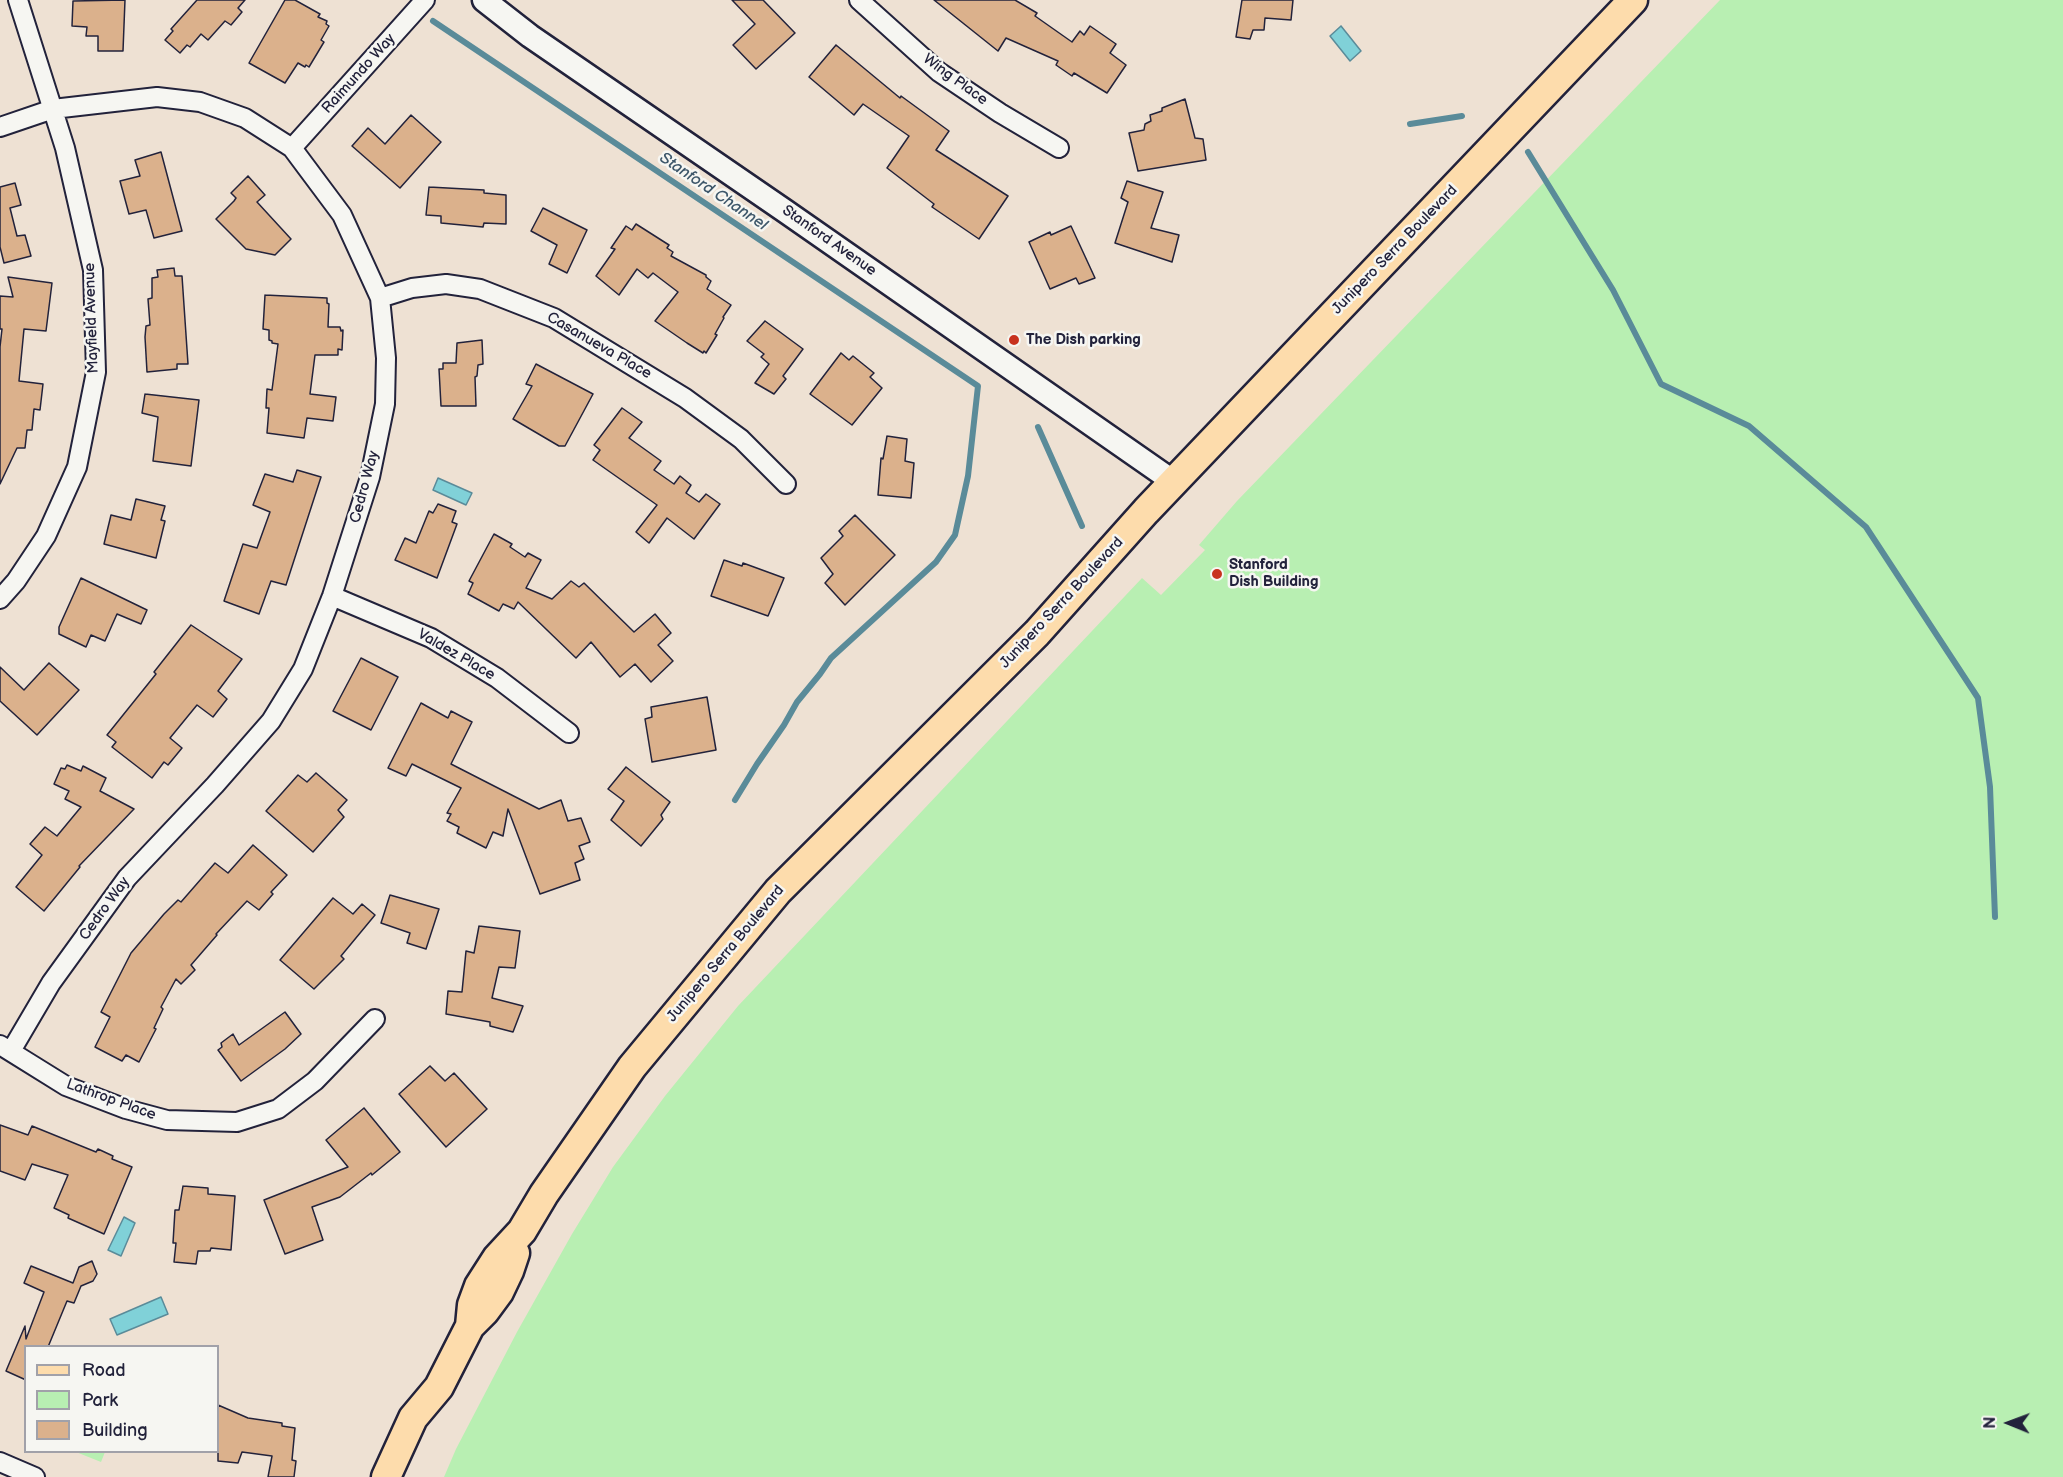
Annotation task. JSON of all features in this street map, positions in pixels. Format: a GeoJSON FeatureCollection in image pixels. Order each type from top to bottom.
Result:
{"type":"FeatureCollection","features":[{"type":"Feature","properties":{"kind":"main road","name":"Junipero Serra Boulevard"},"geometry":{"type":"LineString","coordinates":[[386,1477],[413,1418],[439,1388],[470,1326],[499,1292],[509,1271],[522,1231],[544,1194],[632,1067],[778,891],[1037,633],[1174,482],[1633,0]]}},
{"type":"Feature","properties":{"kind":"main road","name":"Junipero Serra Boulevard"},"geometry":{"type":"LineString","coordinates":[[407,1477],[432,1421],[439,1388]]}},
{"type":"Feature","properties":{"kind":"street","name":"Mayfield Avenue"},"geometry":{"type":"LineString","coordinates":[[0,599],[46,536],[77,467],[96,372],[93,270],[65,148],[16,0]]}},
{"type":"Feature","properties":{"kind":"street","name":"Raimundo Way"},"geometry":{"type":"LineString","coordinates":[[292,148],[425,0]]}},
{"type":"Feature","properties":{"kind":"street","name":"Stanford Avenue"},"geometry":{"type":"LineString","coordinates":[[484,0],[530,36],[1174,482]]}},
{"type":"Feature","properties":{"kind":"street","name":"Wing Place"},"geometry":{"type":"LineString","coordinates":[[859,0],[939,72],[1000,113],[1059,148]]}},
{"type":"Feature","properties":{"kind":"street","name":"Cedro Way"},"geometry":{"type":"LineString","coordinates":[[0,127],[53,109],[157,97],[200,102],[245,118],[292,148],[342,215],[380,298],[386,358],[385,404],[370,477],[332,596],[303,669],[271,721],[127,879],[6,1048]]}},
{"type":"Feature","properties":{"kind":"street","name":"Casanueva Place"},"geometry":{"type":"LineString","coordinates":[[380,298],[412,288],[446,284],[480,289],[554,318],[685,398],[741,439],[786,484]]}},
{"type":"Feature","properties":{"kind":"street","name":"Valdez Place"},"geometry":{"type":"LineString","coordinates":[[332,596],[431,638],[497,678],[569,733]]}},
{"type":"Feature","properties":{"kind":"street","name":"Lathrop Place"},"geometry":{"type":"LineString","coordinates":[[6,1048],[66,1086],[126,1109],[167,1120],[237,1122],[278,1109],[315,1081],[375,1019]]}},
{"type":"Feature","properties":{"kind":"street"},"geometry":{"type":"LineString","coordinates":[[0,1462],[35,1477]]}},
{"type":"Feature","properties":{"kind":"green space"},"geometry":{"type":"Polygon","coordinates":[[[1720,0],[2063,0],[2063,1477],[444,1477],[456,1449],[517,1332],[613,1167],[665,1096],[738,1006],[1142,578],[1161,595],[1205,550],[1199,545],[1237,501],[1720,0]]]}},
{"type":"Feature","properties":{"kind":"green space"},"geometry":{"type":"Polygon","coordinates":[[[78,1453],[105,1453],[101,1462],[78,1453]]]}},
{"type":"Feature","properties":{"kind":"water"},"geometry":{"type":"Polygon","coordinates":[[[1341,26],[1361,51],[1350,61],[1330,36],[1341,26]]]}},
{"type":"Feature","properties":{"kind":"water"},"geometry":{"type":"Polygon","coordinates":[[[438,478],[472,493],[466,505],[433,490],[438,478]]]}},
{"type":"Feature","properties":{"kind":"water"},"geometry":{"type":"Polygon","coordinates":[[[124,1217],[135,1223],[121,1256],[108,1250],[124,1217]]]}},
{"type":"Feature","properties":{"kind":"water"},"geometry":{"type":"Polygon","coordinates":[[[161,1297],[168,1314],[117,1335],[110,1319],[161,1297]]]}},
{"type":"Feature","properties":{"kind":"building"},"geometry":{"type":"Polygon","coordinates":[[[125,0],[123,51],[98,51],[98,36],[86,36],[87,27],[72,26],[73,1],[125,0]]]}},
{"type":"Feature","properties":{"kind":"building"},"geometry":{"type":"Polygon","coordinates":[[[197,0],[245,0],[238,8],[242,12],[231,25],[225,21],[208,40],[201,34],[190,47],[187,45],[180,53],[165,40],[173,31],[171,29],[197,0]]]}},
{"type":"Feature","properties":{"kind":"building"},"geometry":{"type":"Polygon","coordinates":[[[285,0],[295,0],[320,14],[318,17],[327,21],[326,24],[329,26],[321,40],[324,42],[309,67],[298,63],[285,83],[249,63],[285,0]]]}},
{"type":"Feature","properties":{"kind":"building"},"geometry":{"type":"Polygon","coordinates":[[[732,0],[763,0],[795,33],[756,69],[733,45],[755,24],[732,0]]]}},
{"type":"Feature","properties":{"kind":"building"},"geometry":{"type":"Polygon","coordinates":[[[934,0],[1015,0],[1037,13],[1035,16],[1072,42],[1080,31],[1084,35],[1090,26],[1116,44],[1110,53],[1126,65],[1107,93],[1074,73],[1072,76],[1056,65],[1058,61],[1006,38],[998,51],[934,0]]]}},
{"type":"Feature","properties":{"kind":"building"},"geometry":{"type":"Polygon","coordinates":[[[1242,0],[1293,0],[1291,20],[1265,18],[1264,30],[1253,30],[1250,39],[1236,37],[1242,0]]]}},
{"type":"Feature","properties":{"kind":"building"},"geometry":{"type":"Polygon","coordinates":[[[836,45],[900,98],[901,96],[949,131],[936,150],[1008,196],[979,239],[932,207],[934,204],[887,168],[909,136],[863,104],[854,115],[809,77],[836,45]]]}},
{"type":"Feature","properties":{"kind":"building"},"geometry":{"type":"Polygon","coordinates":[[[1185,99],[1195,138],[1203,139],[1206,160],[1138,171],[1129,133],[1144,130],[1145,124],[1151,121],[1150,115],[1185,99]]]}},
{"type":"Feature","properties":{"kind":"building"},"geometry":{"type":"Polygon","coordinates":[[[411,115],[441,142],[400,188],[352,146],[368,128],[385,144],[411,115]]]}},
{"type":"Feature","properties":{"kind":"building"},"geometry":{"type":"Polygon","coordinates":[[[161,152],[182,231],[154,238],[146,210],[129,214],[120,181],[140,176],[135,160],[161,152]]]}},
{"type":"Feature","properties":{"kind":"building"},"geometry":{"type":"Polygon","coordinates":[[[248,176],[265,195],[257,202],[291,239],[275,255],[246,249],[216,219],[234,201],[236,198],[231,193],[248,176]]]}},
{"type":"Feature","properties":{"kind":"building"},"geometry":{"type":"Polygon","coordinates":[[[1127,181],[1163,192],[1151,228],[1179,235],[1172,262],[1115,243],[1128,202],[1121,198],[1127,181]]]}},
{"type":"Feature","properties":{"kind":"building"},"geometry":{"type":"Polygon","coordinates":[[[15,183],[21,205],[10,208],[17,236],[25,235],[31,256],[4,263],[0,247],[0,187],[15,183]]]}},
{"type":"Feature","properties":{"kind":"building"},"geometry":{"type":"Polygon","coordinates":[[[429,187],[484,190],[484,193],[506,195],[506,224],[484,223],[483,227],[441,223],[441,216],[426,215],[429,187]]]}},
{"type":"Feature","properties":{"kind":"building"},"geometry":{"type":"Polygon","coordinates":[[[543,208],[587,230],[567,273],[549,264],[557,245],[531,231],[543,208]]]}},
{"type":"Feature","properties":{"kind":"building"},"geometry":{"type":"Polygon","coordinates":[[[636,224],[669,245],[667,248],[673,252],[671,256],[706,275],[711,281],[707,289],[731,305],[706,353],[655,321],[678,292],[653,273],[648,278],[637,269],[619,295],[596,276],[615,249],[611,248],[626,226],[632,230],[636,224]]]}},
{"type":"Feature","properties":{"kind":"building"},"geometry":{"type":"Polygon","coordinates":[[[1071,226],[1095,278],[1079,284],[1076,278],[1050,289],[1029,242],[1050,232],[1051,235],[1071,226]]]}},
{"type":"Feature","properties":{"kind":"building"},"geometry":{"type":"Polygon","coordinates":[[[174,268],[175,276],[182,276],[188,364],[177,364],[177,369],[147,372],[145,337],[146,326],[150,325],[148,299],[152,298],[152,278],[158,277],[157,270],[174,268]]]}},
{"type":"Feature","properties":{"kind":"building"},"geometry":{"type":"Polygon","coordinates":[[[8,277],[52,283],[46,331],[24,329],[19,381],[43,384],[40,410],[34,409],[32,430],[27,430],[25,448],[17,448],[0,484],[2,329],[0,329],[0,296],[13,297],[8,277]]]}},
{"type":"Feature","properties":{"kind":"building"},"geometry":{"type":"Polygon","coordinates":[[[265,295],[327,298],[328,327],[340,327],[341,331],[343,330],[342,350],[338,349],[338,355],[315,355],[310,394],[336,397],[333,421],[307,418],[304,438],[267,433],[269,408],[266,408],[267,389],[272,390],[278,344],[269,340],[269,330],[263,329],[265,295]]]}},
{"type":"Feature","properties":{"kind":"building"},"geometry":{"type":"Polygon","coordinates":[[[765,321],[803,349],[783,376],[786,379],[774,394],[755,383],[769,364],[761,357],[764,354],[747,341],[765,321]]]}},
{"type":"Feature","properties":{"kind":"building"},"geometry":{"type":"Polygon","coordinates":[[[482,340],[483,364],[478,365],[475,377],[476,406],[441,406],[439,369],[443,369],[443,363],[456,363],[457,343],[482,340]]]}},
{"type":"Feature","properties":{"kind":"building"},"geometry":{"type":"Polygon","coordinates":[[[841,353],[849,360],[853,356],[874,373],[870,377],[882,388],[852,425],[810,394],[841,353]]]}},
{"type":"Feature","properties":{"kind":"building"},"geometry":{"type":"Polygon","coordinates":[[[536,364],[593,394],[565,446],[559,446],[513,419],[532,386],[526,384],[536,364]]]}},
{"type":"Feature","properties":{"kind":"building"},"geometry":{"type":"Polygon","coordinates":[[[145,394],[199,400],[191,466],[153,461],[158,417],[142,413],[145,394]]]}},
{"type":"Feature","properties":{"kind":"building"},"geometry":{"type":"Polygon","coordinates":[[[622,408],[642,422],[629,438],[661,461],[654,470],[674,484],[680,476],[691,485],[686,493],[699,502],[706,494],[720,504],[694,539],[667,518],[649,543],[636,532],[657,505],[593,460],[600,450],[594,445],[622,408]]]}},
{"type":"Feature","properties":{"kind":"building"},"geometry":{"type":"Polygon","coordinates":[[[887,436],[907,439],[905,461],[914,463],[911,498],[878,495],[881,458],[883,459],[887,436]]]}},
{"type":"Feature","properties":{"kind":"building"},"geometry":{"type":"Polygon","coordinates":[[[297,470],[321,477],[286,585],[271,581],[259,614],[224,601],[243,544],[257,548],[270,512],[253,505],[265,474],[293,482],[297,470]]]}},
{"type":"Feature","properties":{"kind":"building"},"geometry":{"type":"Polygon","coordinates":[[[136,499],[165,506],[161,520],[165,521],[156,558],[104,544],[111,515],[131,520],[136,499]]]}},
{"type":"Feature","properties":{"kind":"building"},"geometry":{"type":"Polygon","coordinates":[[[438,504],[456,511],[452,522],[457,524],[437,578],[395,560],[405,538],[416,543],[429,511],[433,513],[438,504]]]}},
{"type":"Feature","properties":{"kind":"building"},"geometry":{"type":"Polygon","coordinates":[[[855,515],[895,555],[845,605],[825,583],[833,574],[821,558],[843,536],[839,531],[855,515]]]}},
{"type":"Feature","properties":{"kind":"building"},"geometry":{"type":"Polygon","coordinates":[[[494,534],[512,544],[510,547],[525,557],[528,553],[541,560],[526,588],[552,599],[571,581],[579,587],[584,583],[634,632],[655,614],[671,633],[658,645],[673,661],[651,682],[635,664],[620,677],[591,642],[576,658],[518,602],[514,609],[503,604],[499,611],[468,594],[473,583],[469,581],[494,534]]]}},
{"type":"Feature","properties":{"kind":"building"},"geometry":{"type":"Polygon","coordinates":[[[724,560],[742,566],[743,563],[784,578],[768,616],[711,596],[724,560]]]}},
{"type":"Feature","properties":{"kind":"building"},"geometry":{"type":"Polygon","coordinates":[[[81,578],[147,610],[141,624],[117,614],[105,641],[91,635],[86,647],[59,634],[59,627],[81,578]]]}},
{"type":"Feature","properties":{"kind":"building"},"geometry":{"type":"Polygon","coordinates":[[[191,625],[242,659],[218,691],[227,699],[213,717],[197,705],[170,738],[182,748],[168,765],[164,762],[152,778],[112,747],[116,742],[107,735],[156,674],[154,672],[191,625]]]}},
{"type":"Feature","properties":{"kind":"building"},"geometry":{"type":"Polygon","coordinates":[[[361,658],[398,677],[371,730],[333,711],[361,658]]]}},
{"type":"Feature","properties":{"kind":"building"},"geometry":{"type":"Polygon","coordinates":[[[49,663],[79,690],[37,735],[0,701],[0,667],[24,690],[49,663]]]}},
{"type":"Feature","properties":{"kind":"building"},"geometry":{"type":"Polygon","coordinates":[[[707,697],[716,750],[652,762],[645,719],[652,717],[651,707],[707,697]]]}},
{"type":"Feature","properties":{"kind":"building"},"geometry":{"type":"Polygon","coordinates":[[[421,703],[448,718],[451,711],[472,722],[451,764],[539,809],[561,800],[568,821],[581,818],[590,842],[579,846],[584,859],[575,863],[580,880],[540,894],[508,809],[503,836],[493,832],[486,848],[457,833],[459,827],[447,821],[451,814],[447,813],[461,788],[412,764],[406,776],[388,768],[421,703]]]}},
{"type":"Feature","properties":{"kind":"building"},"geometry":{"type":"Polygon","coordinates":[[[67,765],[81,771],[83,766],[106,778],[100,791],[134,809],[79,866],[44,911],[16,887],[42,855],[30,844],[45,827],[57,836],[81,807],[65,799],[69,791],[54,784],[61,768],[65,769],[67,765]]]}},
{"type":"Feature","properties":{"kind":"building"},"geometry":{"type":"Polygon","coordinates":[[[626,767],[670,802],[661,815],[663,819],[641,846],[611,820],[624,801],[608,789],[626,767]]]}},
{"type":"Feature","properties":{"kind":"building"},"geometry":{"type":"Polygon","coordinates":[[[316,773],[347,800],[338,810],[344,817],[313,852],[266,811],[298,775],[307,782],[316,773]]]}},
{"type":"Feature","properties":{"kind":"building"},"geometry":{"type":"Polygon","coordinates":[[[253,845],[287,875],[271,892],[273,894],[259,910],[247,901],[191,965],[195,970],[181,984],[176,979],[161,1007],[163,1009],[154,1028],[156,1029],[139,1062],[126,1055],[122,1061],[95,1047],[110,1017],[101,1012],[131,953],[164,914],[178,900],[181,902],[215,863],[228,873],[253,845]]]}},
{"type":"Feature","properties":{"kind":"building"},"geometry":{"type":"Polygon","coordinates":[[[390,895],[439,909],[426,949],[407,943],[410,933],[381,923],[390,895]]]}},
{"type":"Feature","properties":{"kind":"building"},"geometry":{"type":"Polygon","coordinates":[[[333,898],[353,914],[362,904],[375,915],[341,956],[344,959],[314,989],[280,960],[333,898]]]}},
{"type":"Feature","properties":{"kind":"building"},"geometry":{"type":"Polygon","coordinates":[[[479,926],[520,931],[515,968],[499,967],[492,998],[523,1006],[513,1032],[490,1026],[490,1022],[446,1014],[448,991],[462,992],[466,951],[474,953],[479,926]]]}},
{"type":"Feature","properties":{"kind":"building"},"geometry":{"type":"Polygon","coordinates":[[[285,1012],[301,1034],[285,1049],[241,1081],[218,1050],[222,1047],[221,1043],[233,1034],[239,1045],[285,1012]]]}},
{"type":"Feature","properties":{"kind":"building"},"geometry":{"type":"Polygon","coordinates":[[[430,1066],[445,1081],[454,1073],[487,1109],[446,1147],[399,1094],[430,1066]]]}},
{"type":"Feature","properties":{"kind":"building"},"geometry":{"type":"Polygon","coordinates":[[[364,1108],[400,1152],[340,1197],[312,1207],[323,1240],[285,1254],[264,1200],[348,1167],[326,1140],[364,1108]]]}},
{"type":"Feature","properties":{"kind":"building"},"geometry":{"type":"Polygon","coordinates":[[[0,1125],[28,1135],[32,1126],[96,1152],[98,1149],[113,1156],[112,1159],[132,1167],[104,1234],[68,1218],[69,1215],[54,1208],[68,1175],[32,1164],[25,1180],[0,1171],[0,1125]]]}},
{"type":"Feature","properties":{"kind":"building"},"geometry":{"type":"Polygon","coordinates":[[[183,1186],[208,1188],[208,1194],[235,1196],[231,1250],[211,1248],[210,1251],[198,1251],[196,1264],[174,1262],[175,1210],[179,1210],[183,1186]]]}},
{"type":"Feature","properties":{"kind":"building"},"geometry":{"type":"Polygon","coordinates":[[[92,1261],[97,1274],[93,1281],[81,1286],[74,1303],[67,1301],[49,1345],[24,1345],[24,1379],[6,1371],[25,1326],[26,1339],[44,1292],[24,1283],[31,1266],[73,1283],[79,1267],[92,1261]]]}},
{"type":"Feature","properties":{"kind":"building"},"geometry":{"type":"Polygon","coordinates":[[[219,1405],[248,1418],[282,1423],[282,1426],[295,1428],[292,1460],[296,1461],[294,1477],[268,1477],[272,1456],[242,1452],[238,1463],[218,1461],[219,1405]]]}},
{"type":"Feature","properties":{"kind":"waterway","name":"Stanford Channel"},"geometry":{"type":"LineString","coordinates":[[433,21],[978,386],[968,476],[955,535],[936,562],[831,658],[797,702],[735,800]]}},
{"type":"Feature","properties":{"kind":"waterway"},"geometry":{"type":"LineString","coordinates":[[1410,124],[1462,116]]}},
{"type":"Feature","properties":{"kind":"waterway"},"geometry":{"type":"LineString","coordinates":[[1528,152],[1613,290],[1661,384],[1749,426],[1866,527],[1978,698],[1990,787],[1995,917]]}},
{"type":"Feature","properties":{"kind":"waterway","name":"Stanford Channel"},"geometry":{"type":"LineString","coordinates":[[1038,427],[1082,526]]}},
{"type":"Feature","properties":{"kind":"place","name":"The Dish parking"},"geometry":{"type":"Point","coordinates":[1014,340]}},
{"type":"Feature","properties":{"kind":"place","name":"Stanford Dish Building"},"geometry":{"type":"Point","coordinates":[1217,574]}}]}
